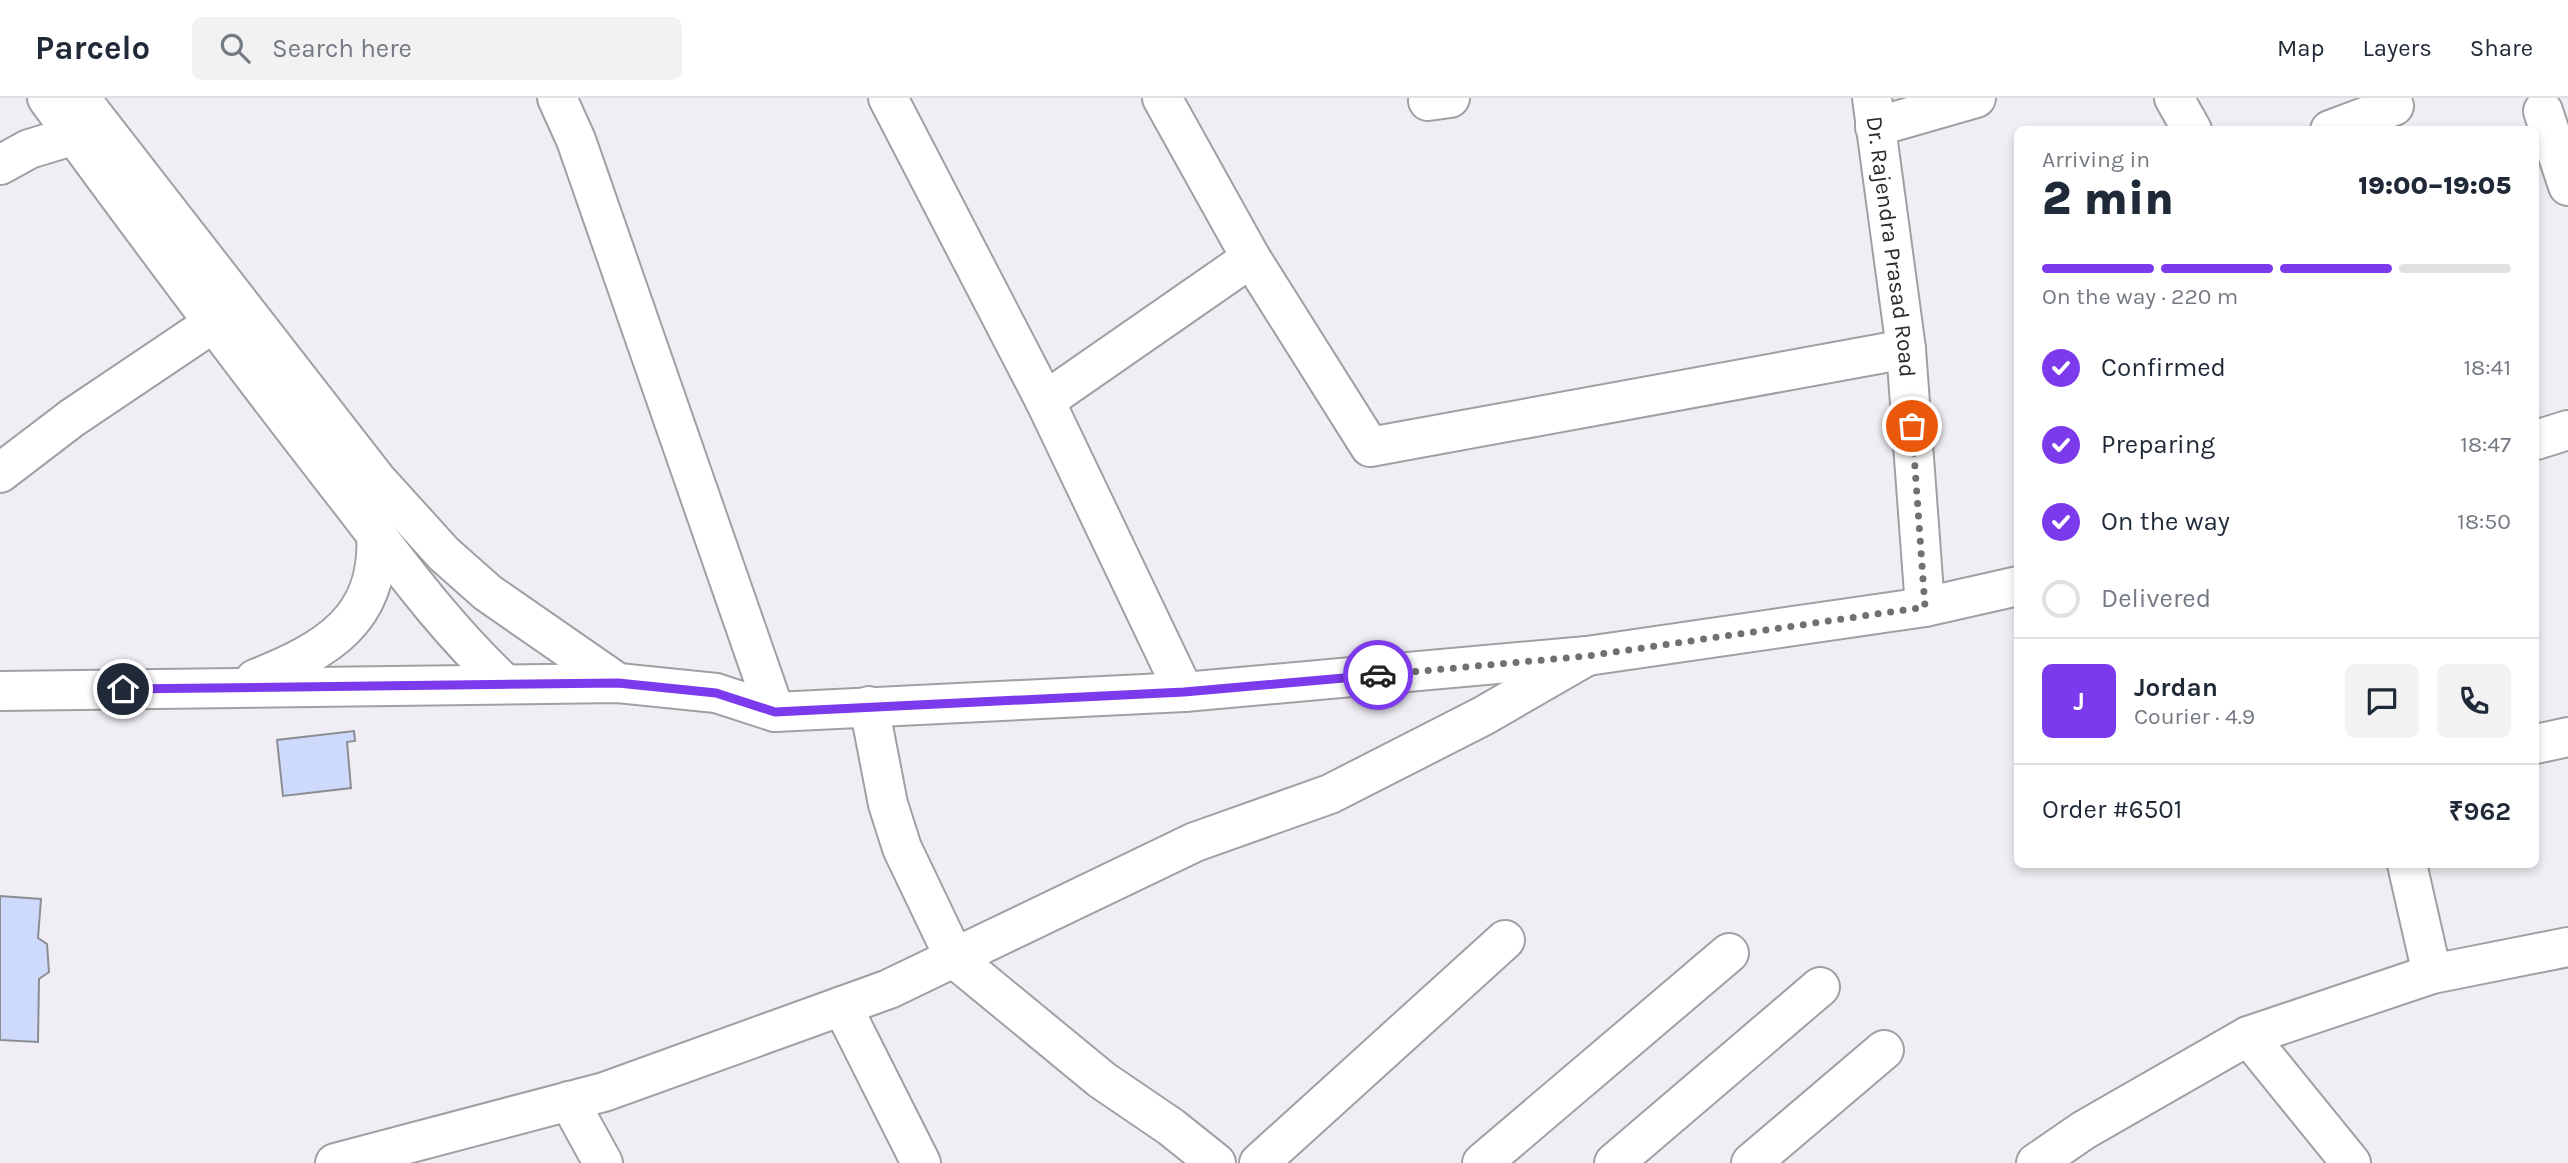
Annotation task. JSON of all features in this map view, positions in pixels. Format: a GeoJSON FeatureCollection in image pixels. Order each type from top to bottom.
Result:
{"type":"FeatureCollection","features":[{"type":"Feature","properties":{"kind":"street"},"geometry":{"type":"LineString","coordinates":[[47,98],[85,120],[226,315],[376,533],[441,619],[504,683]]}},
{"type":"Feature","properties":{"kind":"street"},"geometry":{"type":"LineString","coordinates":[[557,98],[576,140],[775,712]]}},
{"type":"Feature","properties":{"kind":"street"},"geometry":{"type":"LineString","coordinates":[[888,98],[1045,401],[1184,692]]}},
{"type":"Feature","properties":{"kind":"street"},"geometry":{"type":"LineString","coordinates":[[1162,98],[1251,258],[1370,447],[1906,349]]}},
{"type":"Feature","properties":{"kind":"street"},"geometry":{"type":"LineString","coordinates":[[1873,113],[1976,98]]}},
{"type":"Feature","properties":{"kind":"street"},"geometry":{"type":"LineString","coordinates":[[2174,98],[2190,126]]}},
{"type":"Feature","properties":{"kind":"street"},"geometry":{"type":"LineString","coordinates":[[2341,126],[2394,106]]}},
{"type":"Feature","properties":{"kind":"street"},"geometry":{"type":"LineString","coordinates":[[2543,111],[2568,186]]}},
{"type":"Feature","properties":{"kind":"street","name":"Dr. Rajendra Prasad Road"},"geometry":{"type":"LineString","coordinates":[[1873,113],[1906,349],[1925,607]]}},
{"type":"Feature","properties":{"kind":"street"},"geometry":{"type":"LineString","coordinates":[[0,165],[85,120]]}},
{"type":"Feature","properties":{"kind":"street"},"geometry":{"type":"LineString","coordinates":[[1045,401],[1251,258]]}},
{"type":"Feature","properties":{"kind":"street"},"geometry":{"type":"LineString","coordinates":[[0,473],[72,418],[226,315]]}},
{"type":"Feature","properties":{"kind":"street"},"geometry":{"type":"LineString","coordinates":[[226,315],[444,554],[488,593],[618,683]]}},
{"type":"Feature","properties":{"kind":"street"},"geometry":{"type":"LineString","coordinates":[[2539,439],[2568,430]]}},
{"type":"Feature","properties":{"kind":"street"},"geometry":{"type":"LineString","coordinates":[[237,687],[324,648],[356,616],[370,586],[377,553],[376,533]]}},
{"type":"Feature","properties":{"kind":"street"},"geometry":{"type":"LineString","coordinates":[[0,691],[618,683],[716,693],[775,712],[1184,692],[1587,656],[1925,607],[2014,587]]}},
{"type":"Feature","properties":{"kind":"street"},"geometry":{"type":"LineString","coordinates":[[335,1163],[604,1092],[889,989],[1195,842],[1330,794],[1483,716],[1587,656]]}},
{"type":"Feature","properties":{"kind":"street"},"geometry":{"type":"LineString","coordinates":[[869,706],[888,804],[902,848],[955,959],[1102,1080],[1171,1127],[1216,1163]]}},
{"type":"Feature","properties":{"kind":"street"},"geometry":{"type":"LineString","coordinates":[[2539,743],[2568,737]]}},
{"type":"Feature","properties":{"kind":"street"},"geometry":{"type":"LineString","coordinates":[[2408,868],[2432,974]]}},
{"type":"Feature","properties":{"kind":"street"},"geometry":{"type":"LineString","coordinates":[[1259,1163],[1505,940]]}},
{"type":"Feature","properties":{"kind":"street"},"geometry":{"type":"LineString","coordinates":[[2036,1163],[2084,1130],[2248,1036],[2432,974],[2568,947]]}},
{"type":"Feature","properties":{"kind":"street"},"geometry":{"type":"LineString","coordinates":[[1482,1163],[1729,953]]}},
{"type":"Feature","properties":{"kind":"street"},"geometry":{"type":"LineString","coordinates":[[1614,1163],[1820,987]]}},
{"type":"Feature","properties":{"kind":"street"},"geometry":{"type":"LineString","coordinates":[[842,1006],[921,1163]]}},
{"type":"Feature","properties":{"kind":"street"},"geometry":{"type":"LineString","coordinates":[[2248,1036],[2351,1163]]}},
{"type":"Feature","properties":{"kind":"street"},"geometry":{"type":"LineString","coordinates":[[1751,1163],[1884,1050]]}},
{"type":"Feature","properties":{"kind":"street"},"geometry":{"type":"LineString","coordinates":[[569,1101],[603,1163]]}},
{"type":"Feature","properties":{"kind":"building"},"geometry":{"type":"Polygon","coordinates":[[[354,731],[355,741],[347,742],[351,788],[283,796],[277,740],[354,731]]]}},
{"type":"Feature","properties":{"kind":"building"},"geometry":{"type":"Polygon","coordinates":[[[0,896],[41,899],[38,938],[47,944],[49,972],[39,979],[38,1042],[0,1040],[0,896]]]}},
{"type":"Feature","properties":{"kind":"way so far"},"geometry":{"type":"LineString","coordinates":[[1378,675],[1587,656],[1925,607],[1912,426]]}},
{"type":"Feature","properties":{"kind":"route"},"geometry":{"type":"LineString","coordinates":[[123,689],[618,683],[716,693],[775,712],[1184,692],[1378,675]]}}]}
